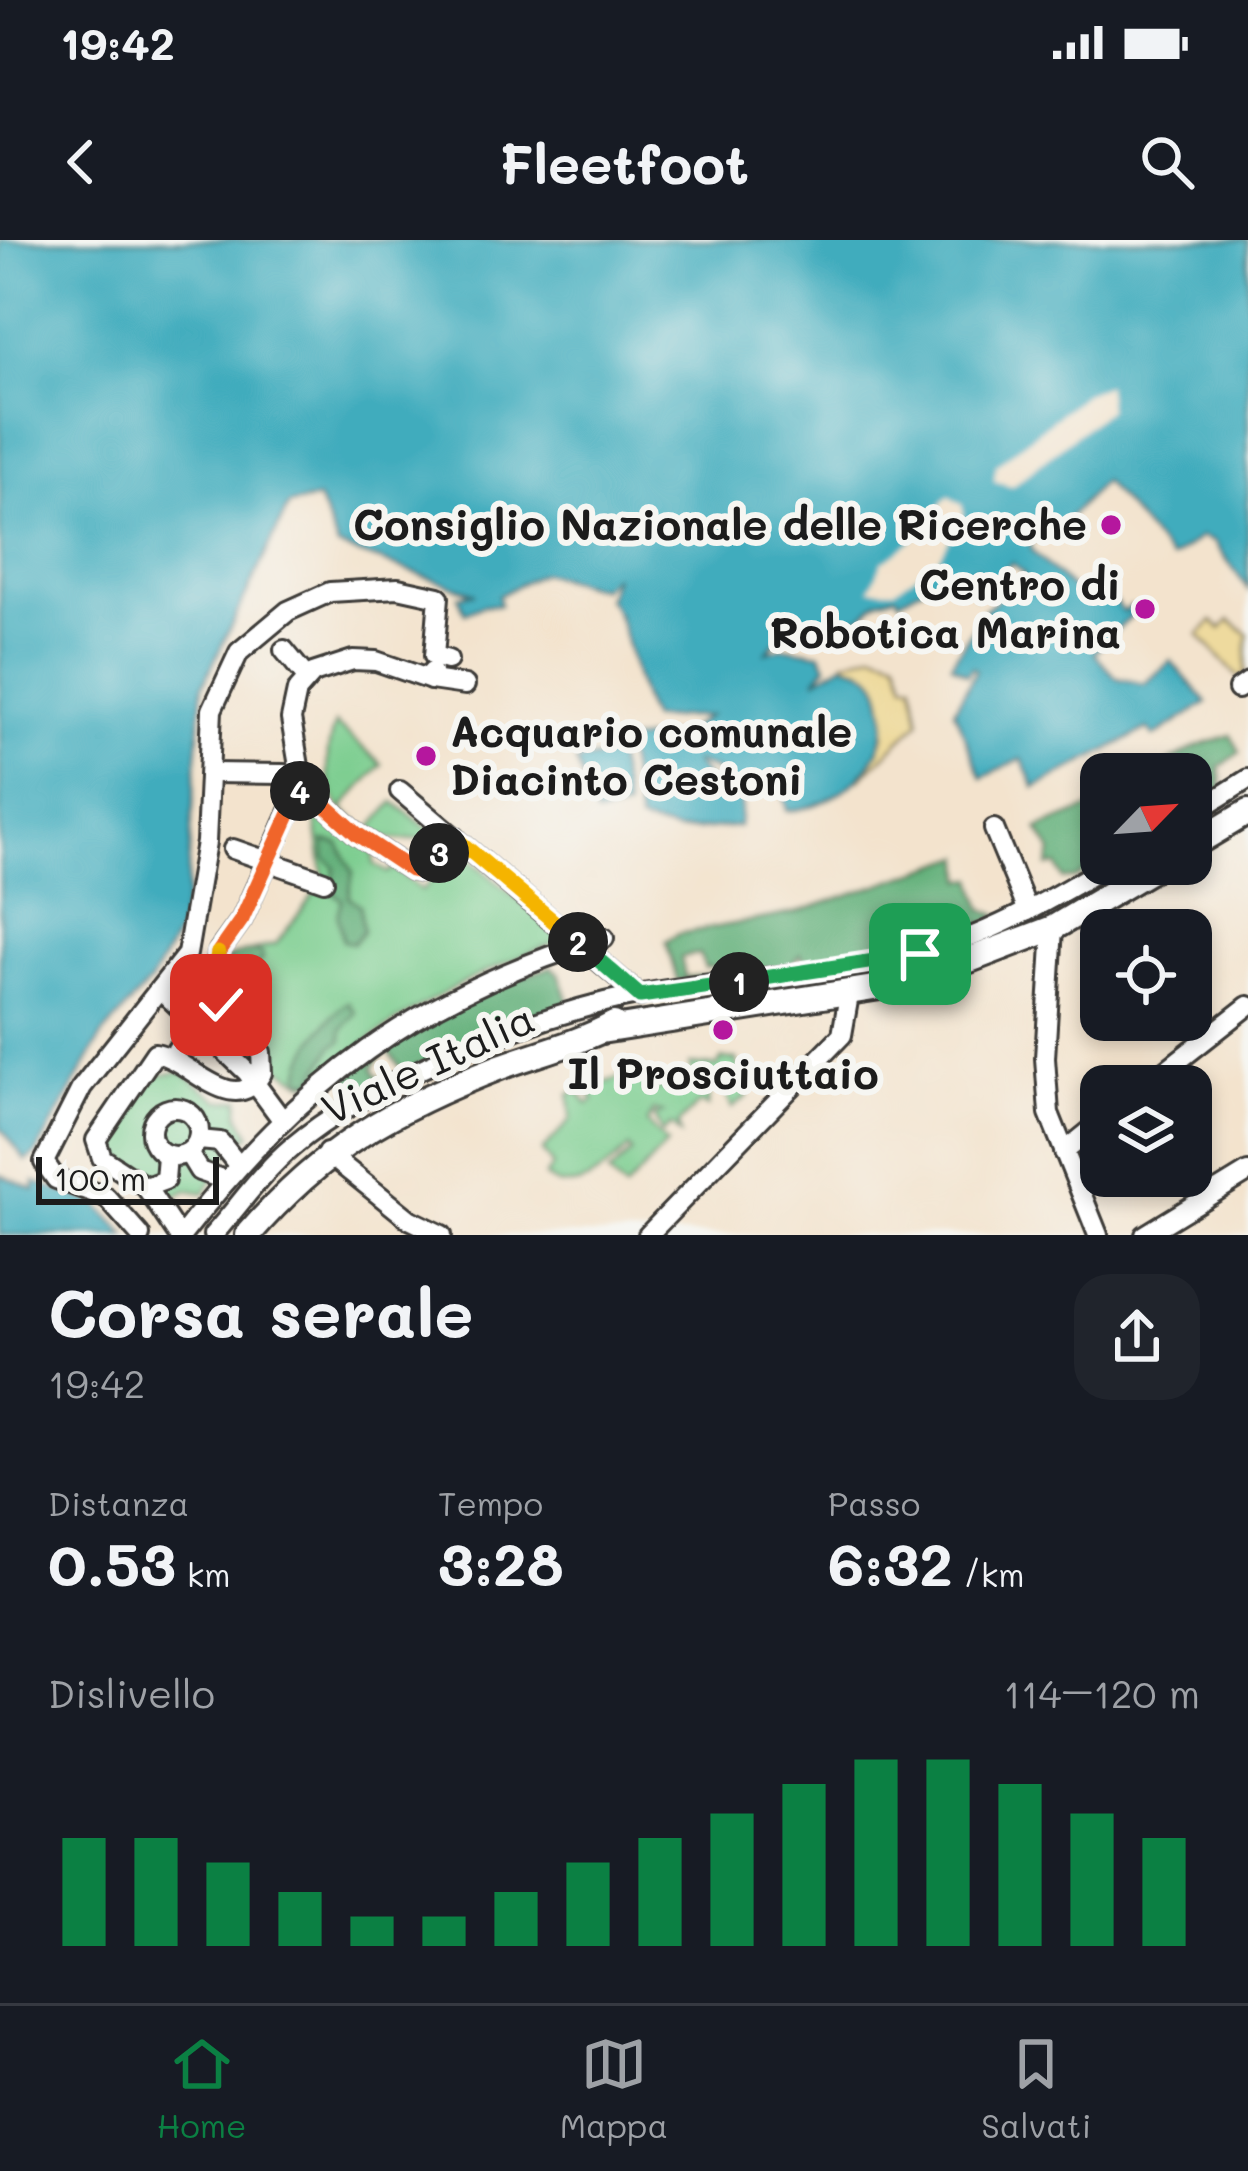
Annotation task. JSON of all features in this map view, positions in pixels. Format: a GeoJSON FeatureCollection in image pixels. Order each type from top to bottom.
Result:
{"type":"FeatureCollection","features":[{"type":"Feature","properties":{"kind":"main road"},"geometry":{"type":"LineString","coordinates":[[1212,833],[1248,812]]}},
{"type":"Feature","properties":{"kind":"main road","name":"Viale Italia"},"geometry":{"type":"LineString","coordinates":[[248,1235],[327,1154],[456,1085],[601,1031],[670,1012],[722,1011],[849,995],[955,969],[1053,928],[1126,885]]}},
{"type":"Feature","properties":{"kind":"street"},"geometry":{"type":"LineString","coordinates":[[222,1003],[200,1028],[153,1047],[65,1119],[44,1162],[56,1179],[93,1155],[153,1047],[162,991],[187,954],[206,842],[212,710],[239,652],[258,630],[330,592],[398,588],[439,597],[435,668]]}},
{"type":"Feature","properties":{"kind":"street"},"geometry":{"type":"LineString","coordinates":[[258,630],[283,649],[307,678]]}},
{"type":"Feature","properties":{"kind":"street"},"geometry":{"type":"LineString","coordinates":[[153,1047],[236,1093],[262,1073],[261,1052],[211,985],[212,964],[272,858],[293,777],[291,718],[307,678],[321,668],[363,660],[435,668],[454,688],[465,685]]}},
{"type":"Feature","properties":{"kind":"street"},"geometry":{"type":"LineString","coordinates":[[211,772],[293,777],[357,834],[411,870],[420,872],[454,837]]}},
{"type":"Feature","properties":{"kind":"street"},"geometry":{"type":"LineString","coordinates":[[1212,802],[1248,779]]}},
{"type":"Feature","properties":{"kind":"street"},"geometry":{"type":"LineString","coordinates":[[400,791],[592,946],[640,996]]}},
{"type":"Feature","properties":{"kind":"street"},"geometry":{"type":"LineString","coordinates":[[994,829],[1028,911]]}},
{"type":"Feature","properties":{"kind":"street"},"geometry":{"type":"LineString","coordinates":[[206,842],[272,858],[324,881]]}},
{"type":"Feature","properties":{"kind":"street"},"geometry":{"type":"LineString","coordinates":[[213,1235],[290,1149],[349,1106],[554,1018],[640,996],[908,956],[1028,911],[1080,881]]}},
{"type":"Feature","properties":{"kind":"street"},"geometry":{"type":"LineString","coordinates":[[1053,928],[1046,1077],[1049,1113],[1098,1235]]}},
{"type":"Feature","properties":{"kind":"street"},"geometry":{"type":"LineString","coordinates":[[93,1155],[140,1184],[180,1235],[232,1172],[283,1121],[419,1014],[503,970],[592,946]]}},
{"type":"Feature","properties":{"kind":"street"},"geometry":{"type":"LineString","coordinates":[[187,954],[212,964]]}},
{"type":"Feature","properties":{"kind":"street"},"geometry":{"type":"LineString","coordinates":[[162,991],[251,1077],[283,1121]]}},
{"type":"Feature","properties":{"kind":"street"},"geometry":{"type":"LineString","coordinates":[[648,1235],[842,1035],[849,995]]}},
{"type":"Feature","properties":{"kind":"street"},"geometry":{"type":"LineString","coordinates":[[1173,1065],[1248,1006]]}},
{"type":"Feature","properties":{"kind":"street"},"geometry":{"type":"LineString","coordinates":[[209,1082],[185,1090],[193,1147],[200,1171],[232,1172]]}},
{"type":"Feature","properties":{"kind":"street"},"geometry":{"type":"LineString","coordinates":[[123,1101],[132,1123],[212,1108],[209,1082]]}},
{"type":"Feature","properties":{"kind":"street"},"geometry":{"type":"LineString","coordinates":[[123,1101],[154,1099],[165,1180],[140,1184]]}},
{"type":"Feature","properties":{"kind":"street"},"geometry":{"type":"LineString","coordinates":[[65,1119],[93,1155],[140,1235]]}},
{"type":"Feature","properties":{"kind":"street"},"geometry":{"type":"LineString","coordinates":[[1064,1152],[1080,1139]]}},
{"type":"Feature","properties":{"kind":"street"},"geometry":{"type":"LineString","coordinates":[[140,1184],[141,1161],[162,1152],[220,1142],[232,1172]]}},
{"type":"Feature","properties":{"kind":"street"},"geometry":{"type":"LineString","coordinates":[[327,1154],[409,1220],[442,1235]]}},
{"type":"Feature","properties":{"kind":"street"},"geometry":{"type":"LineString","coordinates":[[1144,1235],[1248,1172]]}},
{"type":"Feature","properties":{"kind":"green space"},"geometry":{"type":"Polygon","coordinates":[[[335,724],[382,764],[342,809],[369,831],[394,802],[436,835],[384,838],[363,829],[346,816],[334,798],[328,776],[335,724]]]}},
{"type":"Feature","properties":{"kind":"green space"},"geometry":{"type":"Polygon","coordinates":[[[1231,735],[1240,752],[1220,767],[1222,792],[1212,798],[1212,753],[1185,753],[1231,735]]]}},
{"type":"Feature","properties":{"kind":"green space"},"geometry":{"type":"Polygon","coordinates":[[[314,805],[374,852],[374,864],[388,873],[394,868],[422,891],[458,849],[565,939],[433,999],[373,1037],[316,1083],[304,1082],[271,1063],[225,990],[226,958],[276,944],[324,881],[314,805]]]}},
{"type":"Feature","properties":{"kind":"green space"},"geometry":{"type":"Polygon","coordinates":[[[1080,812],[1080,876],[1063,879],[1057,865],[1048,866],[1052,852],[1038,829],[1080,812]]]}},
{"type":"Feature","properties":{"kind":"green space"},"geometry":{"type":"Polygon","coordinates":[[[324,841],[339,844],[353,872],[349,897],[360,905],[363,931],[353,943],[343,941],[338,916],[342,900],[331,891],[335,867],[325,858],[324,841]]]}},
{"type":"Feature","properties":{"kind":"green space"},"geometry":{"type":"Polygon","coordinates":[[[963,856],[964,880],[974,878],[983,910],[1001,916],[881,957],[831,963],[805,962],[801,954],[788,970],[717,981],[716,966],[705,968],[699,954],[681,957],[685,977],[709,975],[712,981],[677,980],[666,942],[678,934],[795,913],[963,856]]]}},
{"type":"Feature","properties":{"kind":"green space"},"geometry":{"type":"Polygon","coordinates":[[[262,953],[263,959],[251,970],[238,969],[249,981],[259,978],[264,984],[269,1018],[256,1030],[246,1017],[241,993],[232,995],[224,979],[232,956],[262,953]]]}},
{"type":"Feature","properties":{"kind":"green space"},"geometry":{"type":"Polygon","coordinates":[[[551,967],[559,973],[570,1005],[403,1071],[387,1049],[373,1067],[377,1076],[387,1078],[348,1096],[349,1076],[396,1042],[420,1026],[496,987],[551,967]]]}},
{"type":"Feature","properties":{"kind":"green space"},"geometry":{"type":"Polygon","coordinates":[[[348,1002],[356,1013],[342,1030],[342,1041],[333,1046],[313,1081],[301,1079],[310,1048],[348,1002]]]}},
{"type":"Feature","properties":{"kind":"green space"},"geometry":{"type":"Polygon","coordinates":[[[722,1059],[736,1060],[748,1096],[732,1108],[719,1079],[710,1080],[708,1107],[700,1103],[678,1124],[680,1134],[671,1125],[662,1133],[654,1117],[663,1113],[653,1111],[647,1123],[667,1144],[625,1190],[609,1174],[632,1152],[629,1148],[578,1184],[545,1177],[553,1166],[542,1151],[571,1120],[569,1094],[578,1091],[588,1104],[594,1100],[587,1089],[642,1070],[644,1091],[663,1088],[663,1081],[672,1079],[681,1088],[692,1082],[690,1065],[717,1066],[722,1059]]]}},
{"type":"Feature","properties":{"kind":"green space"},"geometry":{"type":"Polygon","coordinates":[[[181,1072],[221,1101],[240,1099],[239,1114],[251,1134],[233,1147],[205,1193],[188,1190],[166,1201],[160,1189],[120,1161],[114,1137],[154,1075],[181,1072]]]}},
{"type":"Feature","properties":{"kind":"sand"},"geometry":{"type":"Polygon","coordinates":[[[1230,620],[1248,634],[1245,676],[1237,676],[1199,635],[1213,621],[1221,629],[1230,620]]]}},
{"type":"Feature","properties":{"kind":"sand"},"geometry":{"type":"Polygon","coordinates":[[[874,652],[898,659],[906,683],[913,682],[920,721],[860,779],[858,773],[870,765],[885,735],[861,668],[848,667],[845,661],[874,652]]]}},
{"type":"Feature","properties":{"kind":"water"},"geometry":{"type":"Polygon","coordinates":[[[0,240],[1248,240],[1248,589],[1214,542],[1201,537],[1171,559],[1103,481],[1053,534],[1029,542],[1033,552],[1083,599],[1098,595],[1101,587],[1124,612],[1131,606],[1136,611],[1094,653],[1117,678],[1144,684],[1171,661],[1207,703],[1154,737],[1148,729],[1102,753],[1080,753],[1080,765],[1035,788],[1022,759],[982,778],[954,710],[976,670],[972,667],[967,674],[951,664],[984,610],[1025,575],[1012,563],[976,596],[965,581],[974,569],[960,575],[954,569],[899,600],[896,595],[878,600],[862,616],[787,628],[767,652],[784,647],[821,653],[827,665],[815,680],[844,663],[875,680],[885,726],[880,745],[858,778],[825,801],[787,811],[780,780],[768,781],[770,792],[764,794],[761,786],[746,793],[713,769],[693,762],[711,782],[742,800],[739,826],[677,832],[639,822],[624,742],[681,734],[708,716],[651,719],[619,619],[607,599],[614,575],[601,588],[541,573],[498,596],[500,605],[483,605],[465,613],[458,596],[475,593],[338,547],[318,499],[289,505],[203,685],[186,897],[177,934],[151,981],[102,1036],[36,1154],[26,1161],[0,1127],[0,240]]]}},
{"type":"Feature","properties":{"kind":"water"},"geometry":{"type":"Polygon","coordinates":[[[616,755],[626,809],[596,816],[576,762],[616,755]]]}},
{"type":"Feature","properties":{"kind":"water"},"geometry":{"type":"Polygon","coordinates":[[[0,1175],[35,1190],[35,1182],[97,1204],[127,1235],[0,1235],[0,1175]]]}},
{"type":"Feature","properties":{"kind":"pier"},"geometry":{"type":"Polygon","coordinates":[[[1106,385],[1108,409],[1012,486],[994,481],[996,465],[1087,392],[1106,385]]]}},
{"type":"Feature","properties":{"kind":"pier"},"geometry":{"type":"Polygon","coordinates":[[[948,496],[962,505],[964,514],[938,558],[896,589],[870,589],[882,562],[913,540],[948,496]]]}},
{"type":"Feature","properties":{"kind":"place","name":"Consiglio Nazionale delle Ricerche"},"geometry":{"type":"Point","coordinates":[1111,525]}},
{"type":"Feature","properties":{"kind":"place","name":"Centro di Robotica Marina"},"geometry":{"type":"Point","coordinates":[1145,609]}},
{"type":"Feature","properties":{"kind":"place","name":"Acquario comunale Diacinto Cestoni"},"geometry":{"type":"Point","coordinates":[426,756]}},
{"type":"Feature","properties":{"kind":"place","name":"Il Prosciuttaio"},"geometry":{"type":"Point","coordinates":[723,1030]}},
{"type":"Feature","properties":{"kind":"route"},"geometry":{"type":"LineString","coordinates":[[221,1005],[225,1000],[211,985],[219,950],[242,919],[302,784],[357,834],[411,870],[420,872],[454,837],[640,996],[920,954]]}}]}
